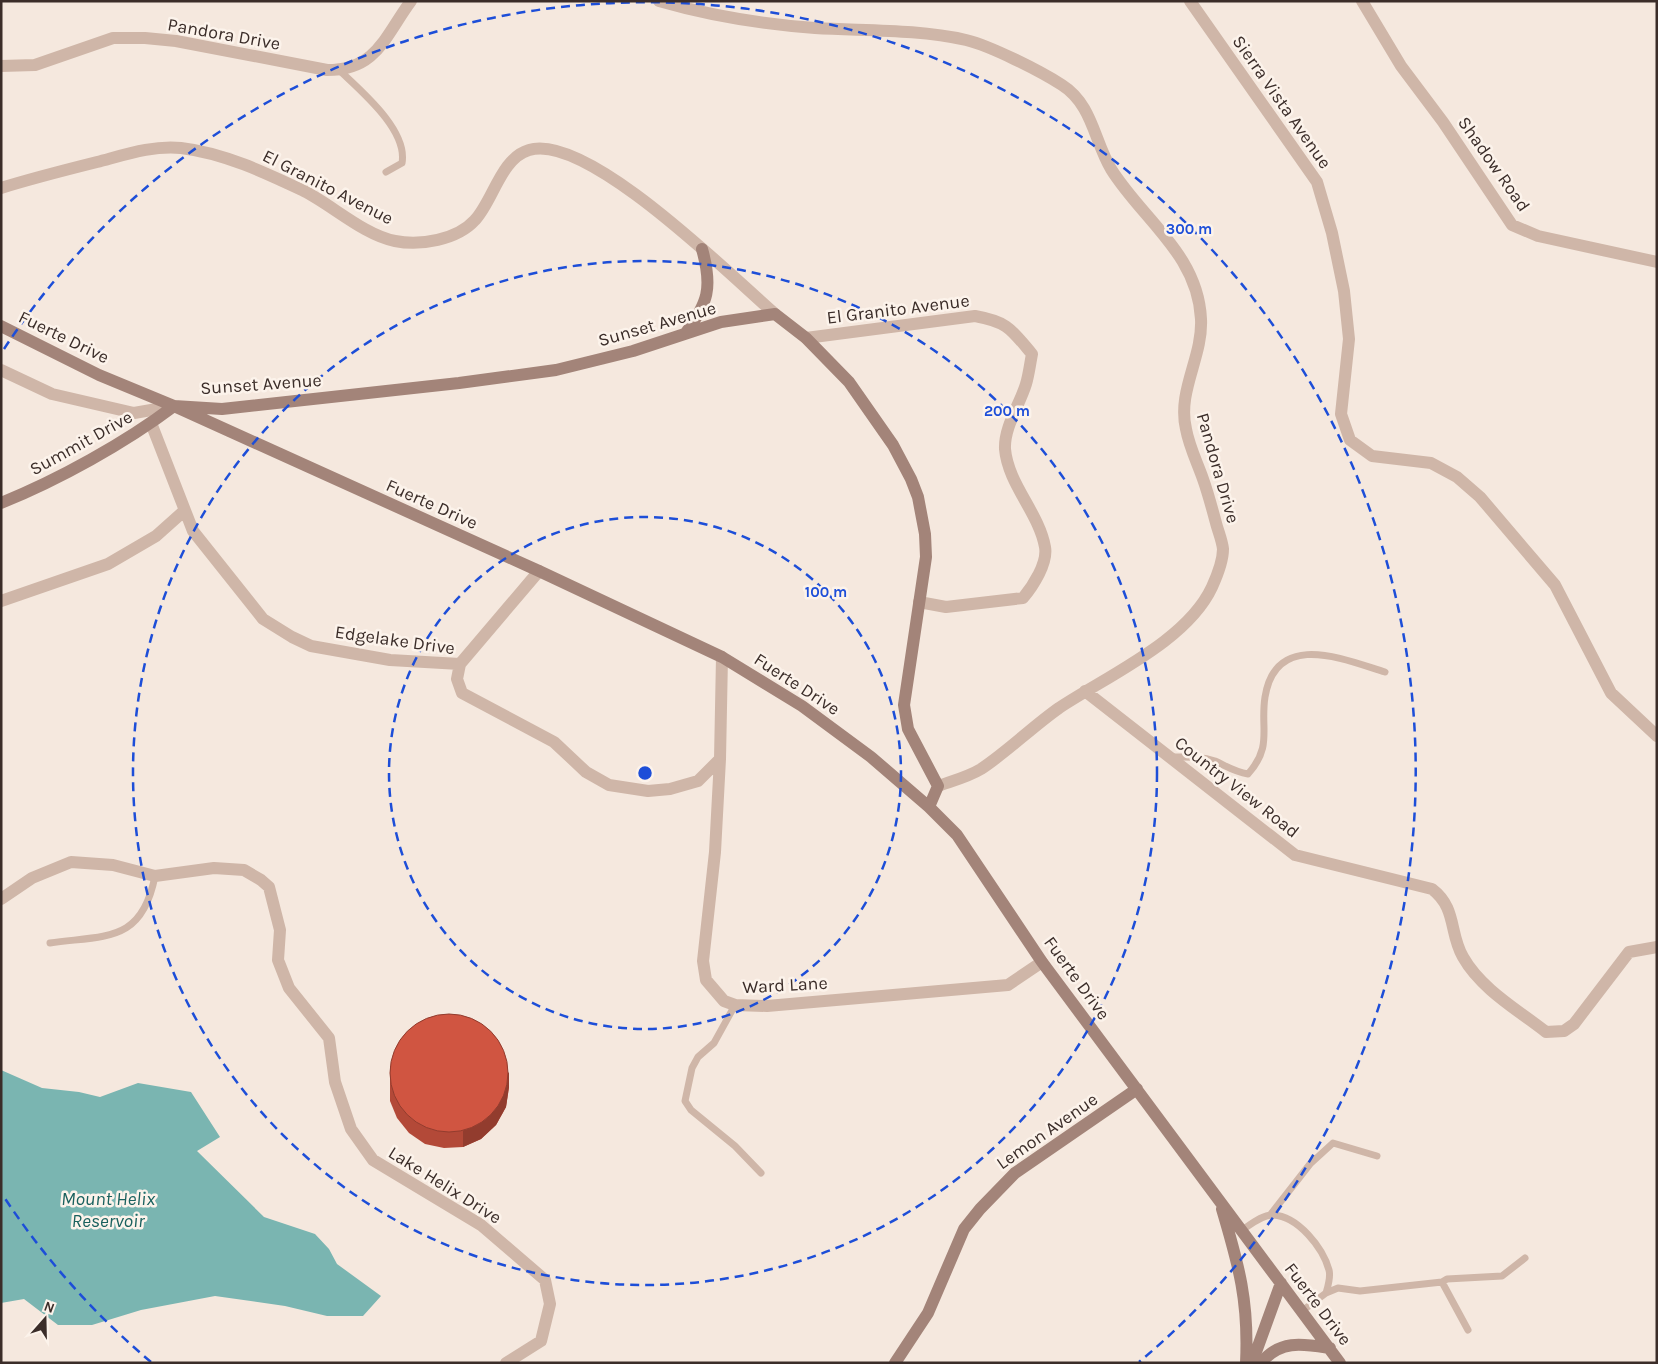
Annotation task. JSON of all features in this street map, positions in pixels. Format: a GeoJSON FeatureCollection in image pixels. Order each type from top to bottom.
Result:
{"type":"FeatureCollection","features":[{"type":"Feature","properties":{"kind":"main road"},"geometry":{"type":"LineString","coordinates":[[685,334],[700,314],[708,291],[707,271],[702,250]]}},
{"type":"Feature","properties":{"kind":"main road"},"geometry":{"type":"LineString","coordinates":[[775,314],[806,338],[849,382],[893,445],[918,497],[925,534],[924,579],[907,671],[904,705],[908,729],[938,786],[929,807]]}},
{"type":"Feature","properties":{"kind":"main road","name":"Sunset Avenue"},"geometry":{"type":"LineString","coordinates":[[174,406],[222,409],[556,370],[633,351],[728,320],[775,314]]}},
{"type":"Feature","properties":{"kind":"main road","name":"Fuerte Drive"},"geometry":{"type":"LineString","coordinates":[[1,326],[99,375],[174,406],[722,656],[794,701],[840,733],[929,807],[956,835],[976,861],[1042,962],[1340,1363]]}},
{"type":"Feature","properties":{"kind":"main road","name":"Summit Drive"},"geometry":{"type":"LineString","coordinates":[[1,504],[36,489],[151,424],[174,406]]}},
{"type":"Feature","properties":{"kind":"main road","name":"Lemon Avenue"},"geometry":{"type":"LineString","coordinates":[[895,1363],[928,1313],[964,1229],[980,1208],[1015,1173],[1137,1089]]}},
{"type":"Feature","properties":{"kind":"main road"},"geometry":{"type":"LineString","coordinates":[[1219,1199],[1240,1269],[1246,1304],[1246,1363]]}},
{"type":"Feature","properties":{"kind":"main road"},"geometry":{"type":"LineString","coordinates":[[1252,1363],[1281,1283]]}},
{"type":"Feature","properties":{"kind":"main road"},"geometry":{"type":"LineString","coordinates":[[1261,1363],[1272,1353],[1296,1343],[1330,1348]]}},
{"type":"Feature","properties":{"kind":"street","name":"Pandora Drive"},"geometry":{"type":"LineString","coordinates":[[1,66],[35,65],[113,38],[145,38],[176,41],[274,61],[339,70],[358,66],[382,46],[411,1]]}},
{"type":"Feature","properties":{"kind":"street","name":"Pandora Drive"},"geometry":{"type":"LineString","coordinates":[[659,1],[706,15],[759,23],[911,33],[968,40],[1064,86],[1084,106],[1109,165],[1126,191],[1171,242],[1186,268],[1196,292],[1201,318],[1200,342],[1184,396],[1183,413],[1191,447],[1203,478],[1223,548],[1220,565],[1212,589],[1196,610],[1172,635],[1142,658],[1085,691],[1033,726],[980,770],[938,786]]}},
{"type":"Feature","properties":{"kind":"street","name":"Sierra Vista Avenue"},"geometry":{"type":"LineString","coordinates":[[1190,1],[1317,182],[1332,233],[1344,291],[1349,339],[1341,414],[1350,440],[1372,456],[1431,463],[1457,477],[1480,497],[1555,586],[1611,693],[1657,736]]}},
{"type":"Feature","properties":{"kind":"street","name":"Shadow Road"},"geometry":{"type":"LineString","coordinates":[[1362,1],[1401,66],[1444,122],[1512,225],[1538,236],[1657,262]]}},
{"type":"Feature","properties":{"kind":"street","name":"El Granito Avenue"},"geometry":{"type":"LineString","coordinates":[[1,188],[137,152],[166,148],[196,151],[249,166],[322,200],[384,238],[411,242],[448,237],[464,229],[476,220],[504,171],[518,156],[529,150],[544,149],[576,157],[616,180],[702,250],[775,314]]}},
{"type":"Feature","properties":{"kind":"street","name":"El Granito Avenue"},"geometry":{"type":"LineString","coordinates":[[806,338],[975,316],[995,320],[1010,327],[1032,354],[1026,382],[1009,428],[1005,447],[1009,470],[1027,504],[1046,548],[1037,577],[1023,598],[946,607],[919,602]]}},
{"type":"Feature","properties":{"kind":"street","name":"Sunset Avenue"},"geometry":{"type":"LineString","coordinates":[[1,370],[52,394],[134,413],[174,406]]}},
{"type":"Feature","properties":{"kind":"street","name":"Edgelake Drive"},"geometry":{"type":"LineString","coordinates":[[151,424],[193,531],[262,619],[292,637],[311,646],[390,660],[460,664],[457,679],[462,693],[554,742],[586,772],[609,785],[648,791],[670,790],[698,781],[720,759]]}},
{"type":"Feature","properties":{"kind":"street"},"geometry":{"type":"LineString","coordinates":[[1,600],[108,564],[156,536],[184,511]]}},
{"type":"Feature","properties":{"kind":"street"},"geometry":{"type":"LineString","coordinates":[[460,664],[539,571]]}},
{"type":"Feature","properties":{"kind":"street","name":"Ward Lane"},"geometry":{"type":"LineString","coordinates":[[722,656],[720,759],[714,852],[703,961],[706,980],[724,1001],[734,1005],[767,1006],[1008,985],[1042,962]]}},
{"type":"Feature","properties":{"kind":"street","name":"Country View Road"},"geometry":{"type":"LineString","coordinates":[[1085,691],[1295,855],[1432,888],[1443,897],[1450,913],[1462,955],[1475,976],[1546,1032],[1564,1031],[1574,1024],[1629,952],[1657,947]]}},
{"type":"Feature","properties":{"kind":"street","name":"Lake Helix Drive"},"geometry":{"type":"LineString","coordinates":[[1,899],[32,878],[71,862],[114,866],[155,876],[214,868],[244,870],[269,887],[280,930],[278,960],[289,988],[329,1038],[335,1082],[351,1129],[373,1160],[480,1226],[545,1280],[550,1304],[541,1341],[506,1363]]}},
{"type":"Feature","properties":{"kind":"lane"},"geometry":{"type":"LineString","coordinates":[[339,70],[384,116],[399,139],[404,153],[402,163],[386,172]]}},
{"type":"Feature","properties":{"kind":"lane"},"geometry":{"type":"LineString","coordinates":[[1171,757],[1206,759],[1235,772],[1248,774],[1256,764],[1264,748],[1265,697],[1270,682],[1277,668],[1290,658],[1304,654],[1331,654],[1385,672]]}},
{"type":"Feature","properties":{"kind":"lane"},"geometry":{"type":"LineString","coordinates":[[50,943],[108,934],[131,925],[145,910],[155,876]]}},
{"type":"Feature","properties":{"kind":"lane"},"geometry":{"type":"LineString","coordinates":[[734,1005],[714,1043],[698,1056],[692,1068],[685,1100],[691,1110],[735,1146],[761,1173]]}},
{"type":"Feature","properties":{"kind":"lane"},"geometry":{"type":"LineString","coordinates":[[1242,1230],[1271,1214],[1310,1164],[1333,1143],[1377,1156]]}},
{"type":"Feature","properties":{"kind":"lane"},"geometry":{"type":"LineString","coordinates":[[1271,1214],[1292,1221],[1303,1230],[1321,1254],[1329,1271],[1326,1293]]}},
{"type":"Feature","properties":{"kind":"lane"},"geometry":{"type":"LineString","coordinates":[[1302,1311],[1326,1293],[1338,1288],[1360,1290],[1442,1282],[1448,1279],[1502,1276],[1525,1258]]}},
{"type":"Feature","properties":{"kind":"lane"},"geometry":{"type":"LineString","coordinates":[[1442,1282],[1468,1330]]}},
{"type":"Feature","properties":{"kind":"water","name":"Mount Helix Reservoir"},"geometry":{"type":"Polygon","coordinates":[[[1,1070],[42,1088],[79,1092],[100,1097],[138,1083],[191,1092],[220,1137],[197,1151],[264,1217],[315,1234],[329,1249],[337,1264],[381,1296],[363,1316],[327,1316],[285,1306],[215,1296],[141,1310],[92,1325],[58,1325],[24,1299],[1,1303],[1,1070]]]}},
{"type":"Feature","properties":{"kind":"building"},"geometry":{"type":"Polygon","coordinates":[[[449,1014],[472,1018],[491,1031],[504,1050],[508,1073],[504,1096],[491,1115],[472,1128],[449,1132],[426,1128],[407,1115],[394,1096],[390,1073],[394,1050],[407,1031],[426,1018],[449,1014]]]}}]}
